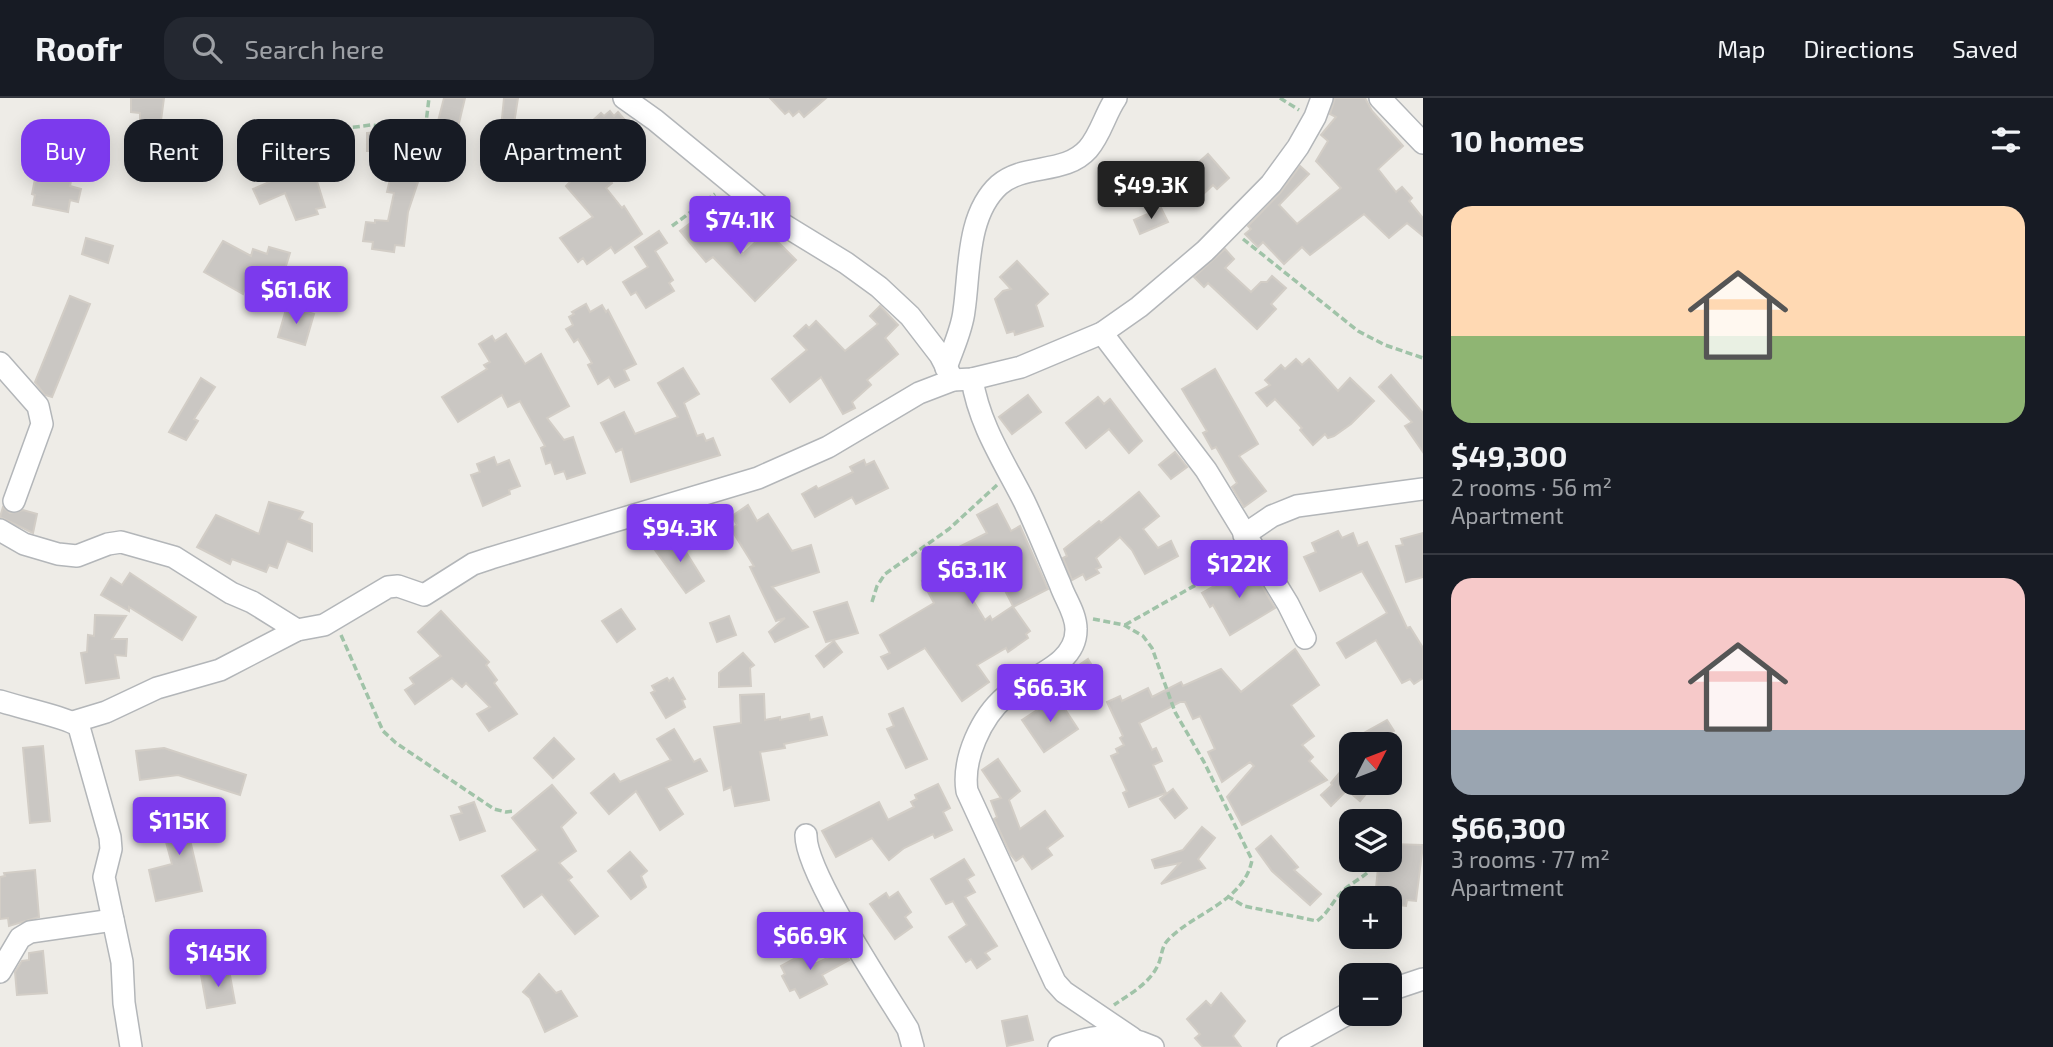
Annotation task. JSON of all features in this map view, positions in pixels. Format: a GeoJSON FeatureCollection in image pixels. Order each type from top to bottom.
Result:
{"type":"FeatureCollection","features":[{"type":"Feature","properties":{"kind":"street"},"geometry":{"type":"LineString","coordinates":[[957,375],[967,269],[982,207],[999,184],[1073,160],[1087,150],[1100,133],[1116,98]]}},
{"type":"Feature","properties":{"kind":"street"},"geometry":{"type":"LineString","coordinates":[[0,701],[73,722],[106,712],[157,688],[220,670],[297,630],[314,629],[335,620],[388,587],[398,586],[424,595],[473,564],[758,478],[828,447],[919,393],[957,375],[1021,367],[1102,333],[1184,270],[1289,162],[1315,117],[1322,98]]}},
{"type":"Feature","properties":{"kind":"street"},"geometry":{"type":"LineString","coordinates":[[1380,98],[1423,143]]}},
{"type":"Feature","properties":{"kind":"street"},"geometry":{"type":"LineString","coordinates":[[630,99],[779,222],[878,287],[910,316],[957,375],[982,420],[1024,501],[1074,615],[1076,629],[1070,650],[1060,662],[1006,696],[991,713],[971,751],[965,775],[974,807],[1055,982],[1064,992],[1132,1038],[1153,1047]]}},
{"type":"Feature","properties":{"kind":"street"},"geometry":{"type":"LineString","coordinates":[[1102,333],[1206,470],[1288,604],[1305,638]]}},
{"type":"Feature","properties":{"kind":"street"},"geometry":{"type":"LineString","coordinates":[[0,363],[37,406],[42,424],[14,501]]}},
{"type":"Feature","properties":{"kind":"street"},"geometry":{"type":"LineString","coordinates":[[1249,543],[1272,516],[1297,506],[1423,489]]}},
{"type":"Feature","properties":{"kind":"street"},"geometry":{"type":"LineString","coordinates":[[0,530],[24,544],[58,554],[77,555],[121,542],[174,557],[297,630]]}},
{"type":"Feature","properties":{"kind":"street"},"geometry":{"type":"LineString","coordinates":[[73,722],[82,734],[110,837],[111,849],[104,877],[122,962],[124,1003],[131,1047]]}},
{"type":"Feature","properties":{"kind":"street"},"geometry":{"type":"LineString","coordinates":[[806,835],[806,844],[823,885],[908,1029],[913,1047]]}},
{"type":"Feature","properties":{"kind":"street"},"geometry":{"type":"LineString","coordinates":[[0,972],[10,941],[40,929],[113,920]]}},
{"type":"Feature","properties":{"kind":"street"},"geometry":{"type":"LineString","coordinates":[[1402,986],[1423,979]]}},
{"type":"Feature","properties":{"kind":"street"},"geometry":{"type":"LineString","coordinates":[[1288,1047],[1339,1019]]}},
{"type":"Feature","properties":{"kind":"street"},"geometry":{"type":"LineString","coordinates":[[1059,1047],[1103,1035],[1132,1038]]}},
{"type":"Feature","properties":{"kind":"path"},"geometry":{"type":"LineString","coordinates":[[355,127],[371,125],[422,131],[426,123],[429,98]]}},
{"type":"Feature","properties":{"kind":"path"},"geometry":{"type":"LineString","coordinates":[[672,226],[730,182]]}},
{"type":"Feature","properties":{"kind":"path"},"geometry":{"type":"LineString","coordinates":[[1227,227],[1358,331],[1385,345],[1423,358]]}},
{"type":"Feature","properties":{"kind":"path"},"geometry":{"type":"LineString","coordinates":[[872,602],[877,586],[885,574],[949,529],[1008,474]]}},
{"type":"Feature","properties":{"kind":"path"},"geometry":{"type":"LineString","coordinates":[[1124,625],[1186,592],[1249,543]]}},
{"type":"Feature","properties":{"kind":"path"},"geometry":{"type":"LineString","coordinates":[[1074,615],[1124,625],[1143,636],[1152,648],[1175,712],[1249,848],[1252,860],[1250,870],[1227,896],[1213,909],[1168,939],[1149,981],[1100,1014]]}},
{"type":"Feature","properties":{"kind":"path"},"geometry":{"type":"LineString","coordinates":[[335,620],[383,731],[396,743],[494,809],[506,813],[515,811]]}},
{"type":"Feature","properties":{"kind":"path"},"geometry":{"type":"LineString","coordinates":[[1227,896],[1244,906],[1317,921],[1325,915],[1341,892],[1352,887],[1367,873]]}},
{"type":"Feature","properties":{"kind":"building"},"geometry":{"type":"Polygon","coordinates":[[[131,98],[164,98],[161,119],[140,119],[140,113],[131,112],[131,98]]]}},
{"type":"Feature","properties":{"kind":"building"},"geometry":{"type":"Polygon","coordinates":[[[444,98],[465,98],[460,119],[439,119],[444,98]]]}},
{"type":"Feature","properties":{"kind":"building"},"geometry":{"type":"Polygon","coordinates":[[[504,98],[518,98],[515,119],[502,119],[504,98]]]}},
{"type":"Feature","properties":{"kind":"building"},"geometry":{"type":"Polygon","coordinates":[[[770,98],[826,98],[804,117],[799,111],[793,116],[789,111],[785,114],[770,98]]]}},
{"type":"Feature","properties":{"kind":"building"},"geometry":{"type":"Polygon","coordinates":[[[1335,98],[1365,98],[1372,111],[1403,146],[1378,169],[1396,192],[1402,187],[1412,198],[1409,201],[1423,218],[1423,236],[1407,223],[1389,238],[1364,214],[1310,255],[1302,247],[1284,264],[1263,242],[1258,247],[1245,234],[1251,229],[1248,226],[1280,193],[1300,166],[1309,174],[1279,205],[1297,224],[1341,188],[1316,161],[1328,141],[1321,135],[1336,117],[1330,114],[1335,98]]]}},
{"type":"Feature","properties":{"kind":"building"},"geometry":{"type":"Polygon","coordinates":[[[610,111],[614,116],[618,112],[624,119],[594,119],[601,113],[604,116],[610,111]]]}},
{"type":"Feature","properties":{"kind":"building"},"geometry":{"type":"Polygon","coordinates":[[[369,133],[369,151],[367,151],[369,133]]]}},
{"type":"Feature","properties":{"kind":"building"},"geometry":{"type":"Polygon","coordinates":[[[1208,154],[1229,178],[1217,189],[1213,185],[1200,197],[1182,177],[1208,154]]]}},
{"type":"Feature","properties":{"kind":"building"},"geometry":{"type":"Polygon","coordinates":[[[34,182],[71,182],[70,186],[81,189],[78,202],[70,200],[68,212],[33,205],[35,195],[32,194],[34,182]]]}},
{"type":"Feature","properties":{"kind":"building"},"geometry":{"type":"Polygon","coordinates":[[[269,182],[317,182],[325,207],[316,209],[318,214],[296,220],[285,193],[260,204],[253,189],[269,182]]]}},
{"type":"Feature","properties":{"kind":"building"},"geometry":{"type":"Polygon","coordinates":[[[389,182],[418,182],[408,212],[404,246],[395,245],[394,252],[372,249],[373,242],[363,241],[366,222],[388,221],[394,193],[387,192],[389,182]]]}},
{"type":"Feature","properties":{"kind":"building"},"geometry":{"type":"Polygon","coordinates":[[[570,182],[611,182],[606,188],[622,208],[624,206],[642,234],[615,253],[611,247],[587,264],[583,258],[578,262],[560,238],[593,217],[566,186],[570,182]]]}},
{"type":"Feature","properties":{"kind":"building"},"geometry":{"type":"Polygon","coordinates":[[[1161,208],[1168,222],[1140,234],[1134,220],[1161,208]]]}},
{"type":"Feature","properties":{"kind":"building"},"geometry":{"type":"Polygon","coordinates":[[[709,213],[743,254],[767,231],[796,260],[755,301],[713,257],[706,262],[680,231],[709,213]]]}},
{"type":"Feature","properties":{"kind":"building"},"geometry":{"type":"Polygon","coordinates":[[[659,231],[667,243],[655,251],[673,280],[669,283],[674,291],[646,308],[636,292],[631,295],[623,282],[648,267],[635,247],[659,231]]]}},
{"type":"Feature","properties":{"kind":"building"},"geometry":{"type":"Polygon","coordinates":[[[86,238],[113,246],[108,263],[82,254],[86,238]]]}},
{"type":"Feature","properties":{"kind":"building"},"geometry":{"type":"Polygon","coordinates":[[[223,241],[251,256],[253,249],[267,254],[269,247],[290,253],[285,269],[277,267],[275,273],[256,267],[252,276],[249,275],[243,294],[204,272],[223,241]]]}},
{"type":"Feature","properties":{"kind":"building"},"geometry":{"type":"Polygon","coordinates":[[[1225,249],[1234,259],[1225,268],[1251,292],[1272,276],[1286,288],[1271,304],[1276,309],[1257,329],[1208,283],[1204,287],[1194,277],[1225,249]]]}},
{"type":"Feature","properties":{"kind":"building"},"geometry":{"type":"Polygon","coordinates":[[[1017,261],[1048,294],[1036,305],[1043,326],[1015,335],[1014,331],[1007,333],[995,299],[1003,291],[1011,289],[1000,277],[1017,261]]]}},
{"type":"Feature","properties":{"kind":"building"},"geometry":{"type":"Polygon","coordinates":[[[70,296],[90,304],[52,397],[45,395],[35,382],[70,296]]]}},
{"type":"Feature","properties":{"kind":"building"},"geometry":{"type":"Polygon","coordinates":[[[586,304],[590,312],[602,305],[606,312],[608,310],[636,364],[624,370],[629,380],[615,387],[609,377],[598,384],[588,365],[592,363],[578,339],[574,342],[566,329],[573,325],[569,317],[574,314],[572,312],[586,304]]]}},
{"type":"Feature","properties":{"kind":"building"},"geometry":{"type":"Polygon","coordinates":[[[287,306],[314,314],[305,345],[278,337],[287,306]]]}},
{"type":"Feature","properties":{"kind":"building"},"geometry":{"type":"Polygon","coordinates":[[[880,306],[898,325],[885,338],[898,354],[867,380],[871,385],[852,402],[855,408],[843,414],[821,377],[790,402],[772,379],[807,350],[794,336],[806,325],[809,328],[816,321],[845,351],[878,324],[870,316],[880,306]]]}},
{"type":"Feature","properties":{"kind":"building"},"geometry":{"type":"Polygon","coordinates":[[[506,334],[525,364],[541,354],[569,406],[547,418],[564,440],[573,437],[585,473],[567,479],[564,471],[555,474],[551,462],[546,464],[541,448],[545,446],[520,401],[508,407],[502,395],[458,422],[442,397],[487,369],[484,365],[490,362],[479,344],[492,336],[495,341],[506,334]]]}},
{"type":"Feature","properties":{"kind":"building"},"geometry":{"type":"Polygon","coordinates":[[[1296,359],[1302,365],[1309,359],[1338,391],[1350,378],[1374,401],[1351,424],[1334,436],[1328,438],[1325,434],[1313,445],[1300,430],[1302,428],[1275,399],[1267,406],[1256,393],[1270,385],[1265,380],[1281,365],[1285,369],[1296,359]]]}},
{"type":"Feature","properties":{"kind":"building"},"geometry":{"type":"Polygon","coordinates":[[[683,368],[699,394],[684,403],[697,436],[703,434],[706,441],[713,438],[720,455],[631,482],[622,449],[616,452],[601,423],[624,412],[635,434],[678,417],[658,383],[683,368]]]}},
{"type":"Feature","properties":{"kind":"building"},"geometry":{"type":"Polygon","coordinates":[[[1215,369],[1258,444],[1239,456],[1266,491],[1244,507],[1232,487],[1237,483],[1216,447],[1212,449],[1203,433],[1207,431],[1182,389],[1215,369]]]}},
{"type":"Feature","properties":{"kind":"building"},"geometry":{"type":"Polygon","coordinates":[[[1391,375],[1423,413],[1423,452],[1405,426],[1412,422],[1379,387],[1391,375]]]}},
{"type":"Feature","properties":{"kind":"building"},"geometry":{"type":"Polygon","coordinates":[[[201,378],[215,387],[194,419],[198,421],[186,440],[169,432],[201,378]]]}},
{"type":"Feature","properties":{"kind":"building"},"geometry":{"type":"Polygon","coordinates":[[[1028,395],[1041,412],[1012,434],[999,417],[1028,395]]]}},
{"type":"Feature","properties":{"kind":"building"},"geometry":{"type":"Polygon","coordinates":[[[1098,397],[1104,404],[1110,399],[1142,441],[1129,453],[1109,429],[1086,448],[1066,423],[1098,397]]]}},
{"type":"Feature","properties":{"kind":"building"},"geometry":{"type":"Polygon","coordinates":[[[1175,452],[1187,467],[1171,479],[1159,465],[1175,452]]]}},
{"type":"Feature","properties":{"kind":"building"},"geometry":{"type":"Polygon","coordinates":[[[494,457],[497,465],[509,460],[520,486],[509,490],[510,494],[483,506],[471,475],[480,472],[477,464],[494,457]]]}},
{"type":"Feature","properties":{"kind":"building"},"geometry":{"type":"Polygon","coordinates":[[[864,460],[866,465],[874,461],[888,488],[856,504],[852,497],[815,517],[802,494],[853,472],[850,467],[864,460]]]}},
{"type":"Feature","properties":{"kind":"building"},"geometry":{"type":"Polygon","coordinates":[[[1139,492],[1159,516],[1143,529],[1158,548],[1171,541],[1178,556],[1145,574],[1132,550],[1120,537],[1096,558],[1101,567],[1096,569],[1099,573],[1086,580],[1083,574],[1072,580],[1063,558],[1067,556],[1064,549],[1139,492]]]}},
{"type":"Feature","properties":{"kind":"building"},"geometry":{"type":"Polygon","coordinates":[[[269,502],[303,512],[299,519],[312,524],[312,551],[287,541],[277,568],[269,565],[266,572],[232,559],[230,564],[197,547],[216,515],[259,534],[269,502]]]}},
{"type":"Feature","properties":{"kind":"building"},"geometry":{"type":"Polygon","coordinates":[[[997,504],[1011,531],[1020,526],[1048,589],[1013,607],[1030,631],[1026,634],[1028,638],[1008,652],[1006,648],[977,665],[989,682],[962,701],[925,648],[888,669],[881,657],[890,653],[880,635],[934,603],[922,581],[960,560],[955,549],[987,533],[977,515],[997,504]],[[994,569],[963,584],[985,620],[990,616],[992,620],[1013,606],[994,569]]]}},
{"type":"Feature","properties":{"kind":"building"},"geometry":{"type":"Polygon","coordinates":[[[748,505],[757,521],[768,514],[792,551],[811,545],[819,572],[772,587],[808,627],[775,642],[769,632],[785,618],[776,621],[750,567],[754,566],[731,529],[737,525],[732,516],[748,505]]]}},
{"type":"Feature","properties":{"kind":"building"},"geometry":{"type":"Polygon","coordinates":[[[3,507],[10,513],[23,510],[37,514],[33,533],[0,517],[3,507]]]}},
{"type":"Feature","properties":{"kind":"building"},"geometry":{"type":"Polygon","coordinates":[[[1338,531],[1342,538],[1353,533],[1358,546],[1367,542],[1407,628],[1410,627],[1423,648],[1423,678],[1414,684],[1410,679],[1402,683],[1376,640],[1346,658],[1337,643],[1387,613],[1362,571],[1320,591],[1304,557],[1316,552],[1312,543],[1338,531]]]}},
{"type":"Feature","properties":{"kind":"building"},"geometry":{"type":"Polygon","coordinates":[[[1423,533],[1423,577],[1406,582],[1396,546],[1403,545],[1401,539],[1423,533]]]}},
{"type":"Feature","properties":{"kind":"building"},"geometry":{"type":"Polygon","coordinates":[[[676,536],[704,581],[686,593],[655,550],[676,536]]]}},
{"type":"Feature","properties":{"kind":"building"},"geometry":{"type":"Polygon","coordinates":[[[1250,566],[1275,608],[1230,635],[1213,605],[1210,607],[1202,593],[1250,566]]]}},
{"type":"Feature","properties":{"kind":"building"},"geometry":{"type":"Polygon","coordinates":[[[130,573],[196,617],[182,640],[129,607],[129,611],[101,595],[111,578],[122,585],[130,573]]]}},
{"type":"Feature","properties":{"kind":"building"},"geometry":{"type":"Polygon","coordinates":[[[847,602],[858,633],[826,642],[814,612],[847,602]]]}},
{"type":"Feature","properties":{"kind":"building"},"geometry":{"type":"Polygon","coordinates":[[[621,609],[635,629],[617,642],[602,621],[621,609]]]}},
{"type":"Feature","properties":{"kind":"building"},"geometry":{"type":"Polygon","coordinates":[[[441,611],[489,662],[486,665],[497,680],[494,683],[517,714],[489,731],[477,714],[490,707],[466,683],[462,687],[452,678],[415,704],[405,690],[414,684],[410,678],[441,656],[418,632],[441,611]]]}},
{"type":"Feature","properties":{"kind":"building"},"geometry":{"type":"Polygon","coordinates":[[[95,615],[126,616],[112,639],[127,639],[126,656],[115,655],[119,678],[86,683],[81,653],[87,652],[88,635],[94,636],[95,615]]]}},
{"type":"Feature","properties":{"kind":"building"},"geometry":{"type":"Polygon","coordinates":[[[729,616],[736,635],[717,642],[710,623],[729,616]]]}},
{"type":"Feature","properties":{"kind":"building"},"geometry":{"type":"Polygon","coordinates":[[[834,641],[842,652],[824,667],[816,656],[834,641]]]}},
{"type":"Feature","properties":{"kind":"building"},"geometry":{"type":"Polygon","coordinates":[[[1295,649],[1319,685],[1291,705],[1314,736],[1302,745],[1313,757],[1309,761],[1327,780],[1242,825],[1227,797],[1254,766],[1250,762],[1222,782],[1208,752],[1215,749],[1200,716],[1193,719],[1185,702],[1180,702],[1139,723],[1152,750],[1156,748],[1162,761],[1153,765],[1166,793],[1129,807],[1123,793],[1127,791],[1111,756],[1118,753],[1116,749],[1124,745],[1120,738],[1123,736],[1107,702],[1120,696],[1122,701],[1148,688],[1152,697],[1181,682],[1183,686],[1221,669],[1241,692],[1295,649]]]}},
{"type":"Feature","properties":{"kind":"building"},"geometry":{"type":"Polygon","coordinates":[[[743,653],[754,665],[750,668],[751,686],[719,687],[719,673],[743,653]]]}},
{"type":"Feature","properties":{"kind":"building"},"geometry":{"type":"Polygon","coordinates":[[[1088,659],[1096,672],[1092,674],[1097,683],[1066,701],[1054,682],[1088,659]]]}},
{"type":"Feature","properties":{"kind":"building"},"geometry":{"type":"Polygon","coordinates":[[[667,678],[669,681],[673,678],[685,699],[682,700],[685,707],[666,718],[651,693],[655,691],[652,686],[667,678]]]}},
{"type":"Feature","properties":{"kind":"building"},"geometry":{"type":"Polygon","coordinates":[[[764,694],[765,720],[809,714],[810,720],[822,717],[827,735],[784,744],[785,748],[760,752],[769,800],[735,806],[731,787],[724,790],[714,727],[741,723],[740,695],[764,694]]]}},
{"type":"Feature","properties":{"kind":"building"},"geometry":{"type":"Polygon","coordinates":[[[1057,697],[1078,729],[1044,752],[1022,720],[1057,697]]]}},
{"type":"Feature","properties":{"kind":"building"},"geometry":{"type":"Polygon","coordinates":[[[903,708],[927,759],[906,768],[887,729],[894,726],[889,714],[903,708]]]}},
{"type":"Feature","properties":{"kind":"building"},"geometry":{"type":"Polygon","coordinates":[[[1387,720],[1394,731],[1392,732],[1366,732],[1387,720]]]}},
{"type":"Feature","properties":{"kind":"building"},"geometry":{"type":"Polygon","coordinates":[[[674,729],[694,762],[700,759],[707,771],[666,788],[683,814],[660,830],[636,791],[609,814],[591,793],[614,774],[620,782],[671,760],[657,739],[674,729]]]}},
{"type":"Feature","properties":{"kind":"building"},"geometry":{"type":"Polygon","coordinates":[[[554,738],[574,759],[553,778],[534,758],[554,738]]]}},
{"type":"Feature","properties":{"kind":"building"},"geometry":{"type":"Polygon","coordinates":[[[43,746],[50,821],[30,823],[23,748],[43,746]]]}},
{"type":"Feature","properties":{"kind":"building"},"geometry":{"type":"Polygon","coordinates":[[[164,748],[246,775],[240,795],[178,775],[140,780],[136,751],[164,748]]]}},
{"type":"Feature","properties":{"kind":"building"},"geometry":{"type":"Polygon","coordinates":[[[998,759],[1020,791],[1009,800],[1020,829],[1045,811],[1063,836],[1047,848],[1052,855],[1032,869],[1023,856],[1016,861],[1011,855],[994,819],[997,817],[991,801],[1001,798],[982,770],[998,759]]]}},
{"type":"Feature","properties":{"kind":"building"},"geometry":{"type":"Polygon","coordinates":[[[1339,773],[1339,795],[1342,795],[1331,806],[1321,795],[1339,773]]]}},
{"type":"Feature","properties":{"kind":"building"},"geometry":{"type":"Polygon","coordinates":[[[938,784],[950,808],[943,812],[952,830],[935,838],[933,834],[904,848],[889,860],[872,838],[836,857],[822,831],[879,802],[888,820],[914,807],[911,802],[917,799],[915,795],[938,784]]]}},
{"type":"Feature","properties":{"kind":"building"},"geometry":{"type":"Polygon","coordinates":[[[552,785],[576,813],[561,827],[576,851],[559,863],[572,877],[568,880],[598,916],[575,934],[542,894],[524,907],[502,876],[538,850],[512,818],[552,785]]]}},
{"type":"Feature","properties":{"kind":"building"},"geometry":{"type":"Polygon","coordinates":[[[1173,789],[1187,808],[1175,818],[1160,799],[1173,789]]]}},
{"type":"Feature","properties":{"kind":"building"},"geometry":{"type":"Polygon","coordinates":[[[1353,795],[1365,795],[1360,801],[1353,795]]]}},
{"type":"Feature","properties":{"kind":"building"},"geometry":{"type":"Polygon","coordinates":[[[474,802],[485,831],[460,840],[451,816],[462,813],[459,807],[474,802]]]}},
{"type":"Feature","properties":{"kind":"building"},"geometry":{"type":"Polygon","coordinates":[[[200,810],[207,835],[190,840],[202,891],[156,901],[149,870],[172,864],[160,820],[200,810]]]}},
{"type":"Feature","properties":{"kind":"building"},"geometry":{"type":"Polygon","coordinates":[[[1202,827],[1215,838],[1198,859],[1205,868],[1161,884],[1180,863],[1155,868],[1152,860],[1183,850],[1202,827]]]}},
{"type":"Feature","properties":{"kind":"building"},"geometry":{"type":"Polygon","coordinates":[[[1271,836],[1298,867],[1294,870],[1321,894],[1310,905],[1272,871],[1256,849],[1271,836]]]}},
{"type":"Feature","properties":{"kind":"building"},"geometry":{"type":"Polygon","coordinates":[[[1402,844],[1423,845],[1416,901],[1407,900],[1406,906],[1402,906],[1402,886],[1376,886],[1378,872],[1402,872],[1402,844]]]}},
{"type":"Feature","properties":{"kind":"building"},"geometry":{"type":"Polygon","coordinates":[[[630,852],[647,871],[641,876],[646,887],[631,899],[608,871],[630,852]]]}},
{"type":"Feature","properties":{"kind":"building"},"geometry":{"type":"Polygon","coordinates":[[[964,859],[974,875],[967,879],[975,892],[965,897],[997,946],[985,953],[990,959],[977,968],[971,959],[966,962],[949,937],[967,925],[953,901],[946,904],[931,879],[964,859]]]}},
{"type":"Feature","properties":{"kind":"building"},"geometry":{"type":"Polygon","coordinates":[[[35,870],[39,917],[9,926],[8,918],[0,919],[0,877],[5,876],[4,873],[35,870]]]}},
{"type":"Feature","properties":{"kind":"building"},"geometry":{"type":"Polygon","coordinates":[[[898,892],[911,912],[905,917],[912,927],[895,939],[870,904],[886,893],[889,898],[898,892]]]}},
{"type":"Feature","properties":{"kind":"building"},"geometry":{"type":"Polygon","coordinates":[[[844,950],[849,960],[822,975],[827,984],[800,998],[795,989],[790,991],[782,976],[785,974],[781,966],[809,951],[815,964],[844,950]]]}},
{"type":"Feature","properties":{"kind":"building"},"geometry":{"type":"Polygon","coordinates":[[[43,951],[47,993],[17,995],[15,972],[22,961],[29,960],[29,953],[43,951]]]}},
{"type":"Feature","properties":{"kind":"building"},"geometry":{"type":"Polygon","coordinates":[[[229,970],[235,1003],[207,1008],[201,975],[229,970]]]}},
{"type":"Feature","properties":{"kind":"building"},"geometry":{"type":"Polygon","coordinates":[[[539,974],[556,993],[561,991],[577,1016],[545,1032],[530,998],[523,992],[539,974]]]}},
{"type":"Feature","properties":{"kind":"building"},"geometry":{"type":"Polygon","coordinates":[[[1221,993],[1245,1021],[1233,1036],[1241,1047],[1203,1047],[1195,1038],[1200,1034],[1187,1019],[1206,1001],[1211,1006],[1221,993]]]}},
{"type":"Feature","properties":{"kind":"building"},"geometry":{"type":"Polygon","coordinates":[[[1027,1016],[1033,1040],[1007,1046],[1002,1021],[1027,1016]]]}}]}
